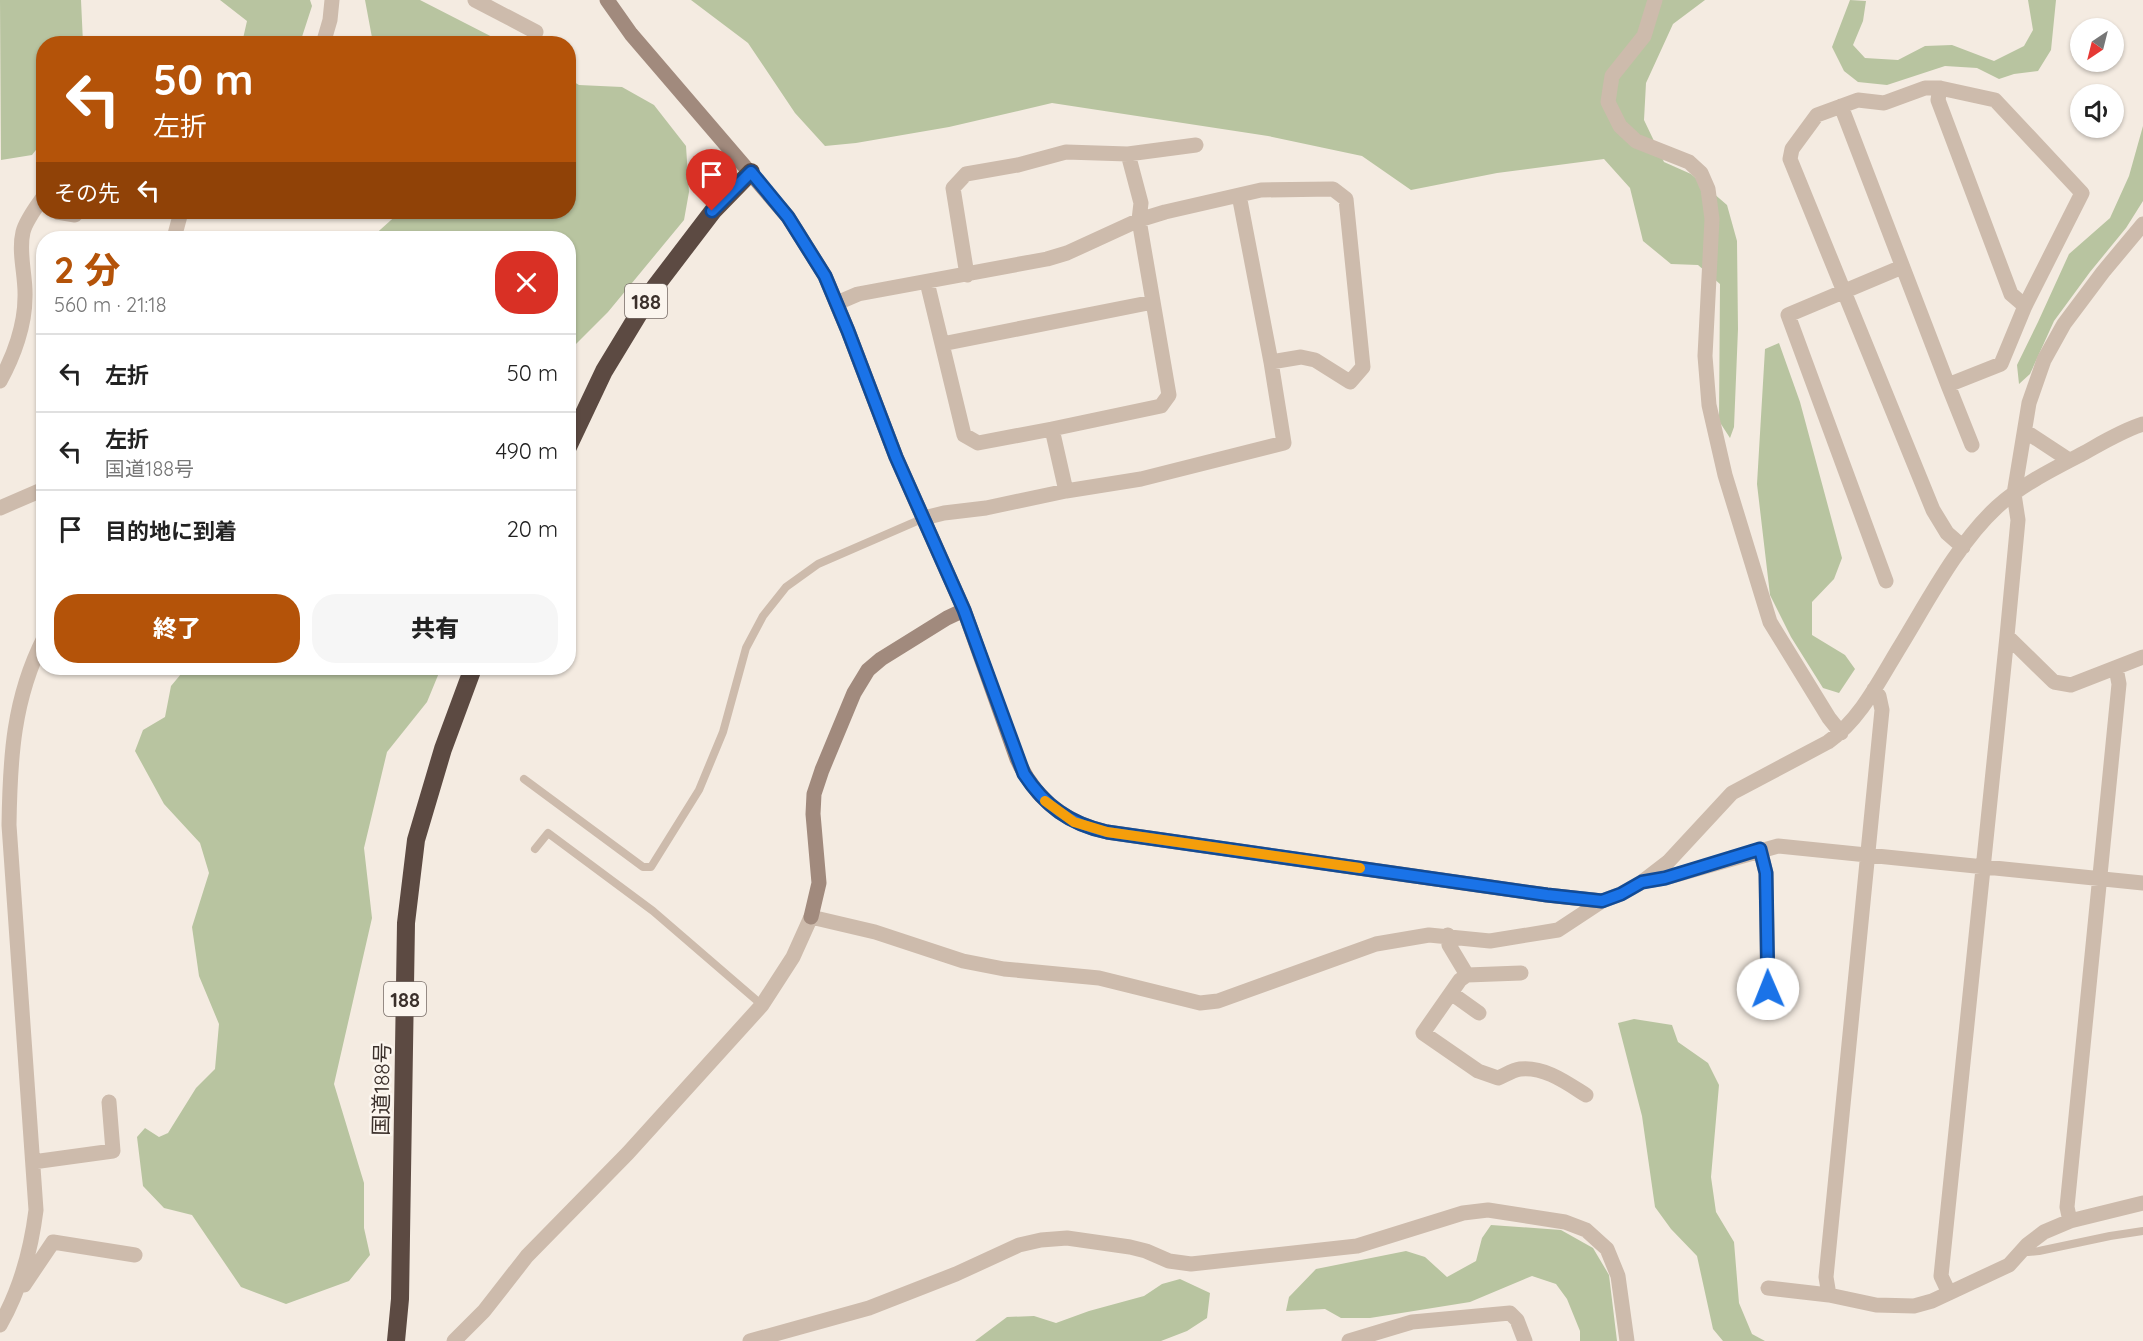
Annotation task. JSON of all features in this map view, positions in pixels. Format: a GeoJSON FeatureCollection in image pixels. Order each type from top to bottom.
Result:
{"type":"FeatureCollection","features":[{"type":"Feature","properties":{"kind":"highway","name":"188"},"geometry":{"type":"LineString","coordinates":[[576,430],[604,371],[655,287],[712,211],[751,172]]}},
{"type":"Feature","properties":{"kind":"highway","name":"国道188号"},"geometry":{"type":"LineString","coordinates":[[396,1341],[400,1299],[406,923],[416,840],[443,749],[470,675]]}},
{"type":"Feature","properties":{"kind":"street"},"geometry":{"type":"LineString","coordinates":[[325,36],[332,0]]}},
{"type":"Feature","properties":{"kind":"street"},"geometry":{"type":"LineString","coordinates":[[475,0],[537,32]]}},
{"type":"Feature","properties":{"kind":"street"},"geometry":{"type":"LineString","coordinates":[[607,0],[631,34],[788,217],[825,276],[896,457],[964,610],[1024,774],[1046,802],[1074,822],[1107,832],[1602,901]]}},
{"type":"Feature","properties":{"kind":"street"},"geometry":{"type":"LineString","coordinates":[[1655,0],[1644,36],[1612,76],[1608,102],[1620,126],[1636,141],[1689,162],[1701,173],[1708,189],[1712,219],[1705,356],[1709,405],[1725,475],[1770,622],[1829,718],[1841,733]]}},
{"type":"Feature","properties":{"kind":"street"},"geometry":{"type":"LineString","coordinates":[[1948,385],[2001,364],[2025,306],[2082,193],[1995,99],[1940,88],[1924,88],[1884,103],[1858,100],[1817,115],[1792,149],[1790,159],[1933,510],[1947,533],[1963,547]]}},
{"type":"Feature","properties":{"kind":"street"},"geometry":{"type":"LineString","coordinates":[[1940,88],[1938,100],[2011,294],[2025,306]]}},
{"type":"Feature","properties":{"kind":"street"},"geometry":{"type":"LineString","coordinates":[[1841,106],[1972,445]]}},
{"type":"Feature","properties":{"kind":"street"},"geometry":{"type":"LineString","coordinates":[[967,275],[953,188],[966,174],[1018,165],[1066,152],[1128,154],[1196,145]]}},
{"type":"Feature","properties":{"kind":"street"},"geometry":{"type":"LineString","coordinates":[[927,282],[964,435],[978,443],[1161,406],[1169,395],[1139,220],[1141,203],[1128,154]]}},
{"type":"Feature","properties":{"kind":"street"},"geometry":{"type":"LineString","coordinates":[[837,303],[858,294],[967,275],[1067,253],[1139,220],[1239,195],[1261,190],[1334,189],[1346,199],[1363,367],[1350,382],[1315,360],[1301,357],[1271,362]]}},
{"type":"Feature","properties":{"kind":"street"},"geometry":{"type":"LineString","coordinates":[[924,518],[1141,479],[1284,443],[1239,195]]}},
{"type":"Feature","properties":{"kind":"street"},"geometry":{"type":"LineString","coordinates":[[0,381],[10,363],[20,329],[26,298],[23,231],[36,212]]}},
{"type":"Feature","properties":{"kind":"street"},"geometry":{"type":"LineString","coordinates":[[1949,1293],[1941,1276],[2018,520],[2014,494],[2029,403],[2044,360],[2064,324],[2143,224]]}},
{"type":"Feature","properties":{"kind":"street"},"geometry":{"type":"LineString","coordinates":[[1886,581],[1788,315],[1902,267]]}},
{"type":"Feature","properties":{"kind":"street"},"geometry":{"type":"LineString","coordinates":[[942,344],[1153,302]]}},
{"type":"Feature","properties":{"kind":"street"},"geometry":{"type":"LineString","coordinates":[[811,917],[875,932],[963,961],[1004,969],[1100,978],[1200,1003],[1218,1001],[1376,944],[1429,935],[1448,935],[1490,941],[1558,930],[1602,901],[1621,894],[1642,882],[1668,862],[1732,793],[1841,733],[1874,689],[1963,547],[1996,508],[2014,494],[2069,460],[2143,424]]}},
{"type":"Feature","properties":{"kind":"street"},"geometry":{"type":"LineString","coordinates":[[1052,429],[1066,491]]}},
{"type":"Feature","properties":{"kind":"street"},"geometry":{"type":"LineString","coordinates":[[2025,431],[2069,460]]}},
{"type":"Feature","properties":{"kind":"street"},"geometry":{"type":"LineString","coordinates":[[0,508],[36,492]]}},
{"type":"Feature","properties":{"kind":"street"},"geometry":{"type":"LineString","coordinates":[[454,1341],[484,1311],[527,1256],[628,1153],[762,1005],[793,957],[811,917],[819,883],[813,813],[814,794],[854,693],[868,670],[881,658],[964,610]]}},
{"type":"Feature","properties":{"kind":"street"},"geometry":{"type":"LineString","coordinates":[[2007,636],[2055,682],[2071,685],[2143,657]]}},
{"type":"Feature","properties":{"kind":"street"},"geometry":{"type":"LineString","coordinates":[[0,1325],[18,1285],[32,1242],[36,1210],[9,825],[15,722],[22,690],[36,657]]}},
{"type":"Feature","properties":{"kind":"street"},"geometry":{"type":"LineString","coordinates":[[2070,1221],[2067,1207],[2119,684],[2116,668]]}},
{"type":"Feature","properties":{"kind":"street"},"geometry":{"type":"LineString","coordinates":[[1829,1295],[1826,1277],[1882,710],[1879,696],[1874,689]]}},
{"type":"Feature","properties":{"kind":"street"},"geometry":{"type":"LineString","coordinates":[[1642,882],[1665,878],[1760,849],[1778,846],[2143,883]]}},
{"type":"Feature","properties":{"kind":"street"},"geometry":{"type":"LineString","coordinates":[[1760,849],[1766,873],[1768,1012]]}},
{"type":"Feature","properties":{"kind":"street"},"geometry":{"type":"LineString","coordinates":[[1448,935],[1449,945],[1467,975]]}},
{"type":"Feature","properties":{"kind":"street"},"geometry":{"type":"LineString","coordinates":[[1521,973],[1467,975],[1460,980],[1423,1033],[1478,1071],[1498,1078],[1520,1069],[1542,1072],[1558,1078],[1586,1095]]}},
{"type":"Feature","properties":{"kind":"street"},"geometry":{"type":"LineString","coordinates":[[1451,993],[1479,1013]]}},
{"type":"Feature","properties":{"kind":"street"},"geometry":{"type":"LineString","coordinates":[[33,1162],[113,1151],[109,1102]]}},
{"type":"Feature","properties":{"kind":"street"},"geometry":{"type":"LineString","coordinates":[[1768,1288],[1829,1295],[1876,1305],[1914,1306],[1932,1302],[2009,1265],[2044,1232],[2070,1221],[2143,1203]]}},
{"type":"Feature","properties":{"kind":"street"},"geometry":{"type":"LineString","coordinates":[[750,1341],[869,1308],[956,1274],[1019,1245],[1041,1240],[1067,1238],[1130,1247],[1169,1261],[1191,1264],[1357,1246],[1463,1214],[1488,1210],[1564,1222],[1586,1230],[1607,1249],[1618,1276],[1628,1341]]}},
{"type":"Feature","properties":{"kind":"street"},"geometry":{"type":"LineString","coordinates":[[18,1285],[24,1285],[53,1242],[135,1255]]}},
{"type":"Feature","properties":{"kind":"street"},"geometry":{"type":"LineString","coordinates":[[1349,1341],[1395,1334],[1412,1322],[1510,1313],[1517,1320],[1525,1341]]}},
{"type":"Feature","properties":{"kind":"lane"},"geometry":{"type":"LineString","coordinates":[[524,779],[643,867],[651,867],[699,790],[723,732],[746,648],[763,616],[786,587],[818,564],[924,518]]}},
{"type":"Feature","properties":{"kind":"lane"},"geometry":{"type":"LineString","coordinates":[[535,849],[548,833],[653,910],[762,1005]]}},
{"type":"Feature","properties":{"kind":"lane"},"geometry":{"type":"LineString","coordinates":[[2023,1250],[2039,1251],[2143,1231]]}},
{"type":"Feature","properties":{"kind":"green space"},"geometry":{"type":"Polygon","coordinates":[[[0,0],[81,0],[83,36],[36,36],[36,150],[32,155],[1,160],[0,0]]]}},
{"type":"Feature","properties":{"kind":"green space"},"geometry":{"type":"Polygon","coordinates":[[[220,0],[310,0],[312,6],[302,36],[244,36],[247,21],[220,0]]]}},
{"type":"Feature","properties":{"kind":"green space"},"geometry":{"type":"Polygon","coordinates":[[[365,0],[420,0],[490,36],[372,36],[365,0]]]}},
{"type":"Feature","properties":{"kind":"green space"},"geometry":{"type":"Polygon","coordinates":[[[691,0],[1705,0],[1673,24],[1646,83],[1644,120],[1664,162],[1691,174],[1727,205],[1737,241],[1738,329],[1734,427],[1730,438],[1719,421],[1720,284],[1698,265],[1671,264],[1643,241],[1630,188],[1604,159],[1497,173],[1411,190],[1362,156],[1268,136],[1052,103],[949,127],[825,146],[795,113],[748,43],[691,0]]]}},
{"type":"Feature","properties":{"kind":"green space"},"geometry":{"type":"Polygon","coordinates":[[[1850,0],[1866,1],[1863,21],[1853,45],[1865,58],[1898,60],[1925,46],[1952,45],[1994,61],[2024,46],[2033,30],[2028,0],[2056,0],[2051,50],[2038,71],[2014,74],[1999,79],[1977,68],[1945,66],[1887,85],[1858,82],[1844,71],[1832,47],[1850,0]]]}},
{"type":"Feature","properties":{"kind":"green space"},"geometry":{"type":"Polygon","coordinates":[[[576,83],[622,87],[654,105],[686,146],[689,192],[684,220],[608,312],[576,344],[576,231],[379,231],[392,219],[576,219],[576,83]]]}},
{"type":"Feature","properties":{"kind":"green space"},"geometry":{"type":"Polygon","coordinates":[[[2143,126],[2143,201],[2126,228],[2054,321],[2030,374],[2019,384],[2017,365],[2069,254],[2110,218],[2129,176],[2143,126]]]}},
{"type":"Feature","properties":{"kind":"green space"},"geometry":{"type":"Polygon","coordinates":[[[1779,343],[1800,402],[1842,558],[1834,579],[1812,602],[1812,635],[1845,655],[1855,669],[1839,693],[1823,688],[1791,637],[1770,595],[1757,484],[1765,349],[1779,343]]]}},
{"type":"Feature","properties":{"kind":"green space"},"geometry":{"type":"Polygon","coordinates":[[[180,675],[438,675],[427,702],[387,752],[364,848],[372,918],[334,1084],[364,1183],[364,1228],[370,1255],[349,1281],[286,1304],[241,1287],[192,1215],[164,1208],[143,1186],[137,1137],[145,1128],[159,1137],[168,1133],[196,1088],[215,1069],[219,1024],[199,976],[192,927],[209,873],[200,843],[164,804],[135,751],[143,730],[165,717],[171,686],[180,675]]]}},
{"type":"Feature","properties":{"kind":"green space"},"geometry":{"type":"Polygon","coordinates":[[[1634,1019],[1672,1025],[1678,1042],[1708,1063],[1719,1085],[1711,1177],[1716,1212],[1734,1242],[1739,1303],[1752,1334],[1765,1341],[1723,1341],[1713,1329],[1697,1256],[1671,1229],[1655,1207],[1642,1116],[1618,1023],[1634,1019]]]}},
{"type":"Feature","properties":{"kind":"green space"},"geometry":{"type":"Polygon","coordinates":[[[1491,1225],[1561,1230],[1593,1248],[1609,1275],[1617,1341],[1580,1341],[1580,1331],[1567,1299],[1556,1284],[1532,1276],[1470,1302],[1370,1318],[1341,1318],[1325,1309],[1286,1311],[1289,1297],[1316,1269],[1406,1251],[1425,1257],[1447,1277],[1476,1261],[1482,1238],[1491,1225]]]}},
{"type":"Feature","properties":{"kind":"green space"},"geometry":{"type":"Polygon","coordinates":[[[1180,1279],[1210,1293],[1207,1318],[1187,1331],[1161,1341],[975,1341],[1007,1317],[1034,1316],[1056,1323],[1144,1296],[1162,1284],[1180,1279]]]}},
{"type":"Feature","properties":{"kind":"slow traffic"},"geometry":{"type":"LineString","coordinates":[[1045,801],[1074,822],[1107,832],[1360,868]]}},
{"type":"Feature","properties":{"kind":"route"},"geometry":{"type":"LineString","coordinates":[[712,211],[751,172],[788,217],[825,276],[896,457],[964,610],[1017,759],[1034,789],[1059,813],[1074,822],[1107,832],[1602,901],[1621,894],[1642,882],[1665,878],[1760,849],[1766,873],[1768,989]]}}]}
